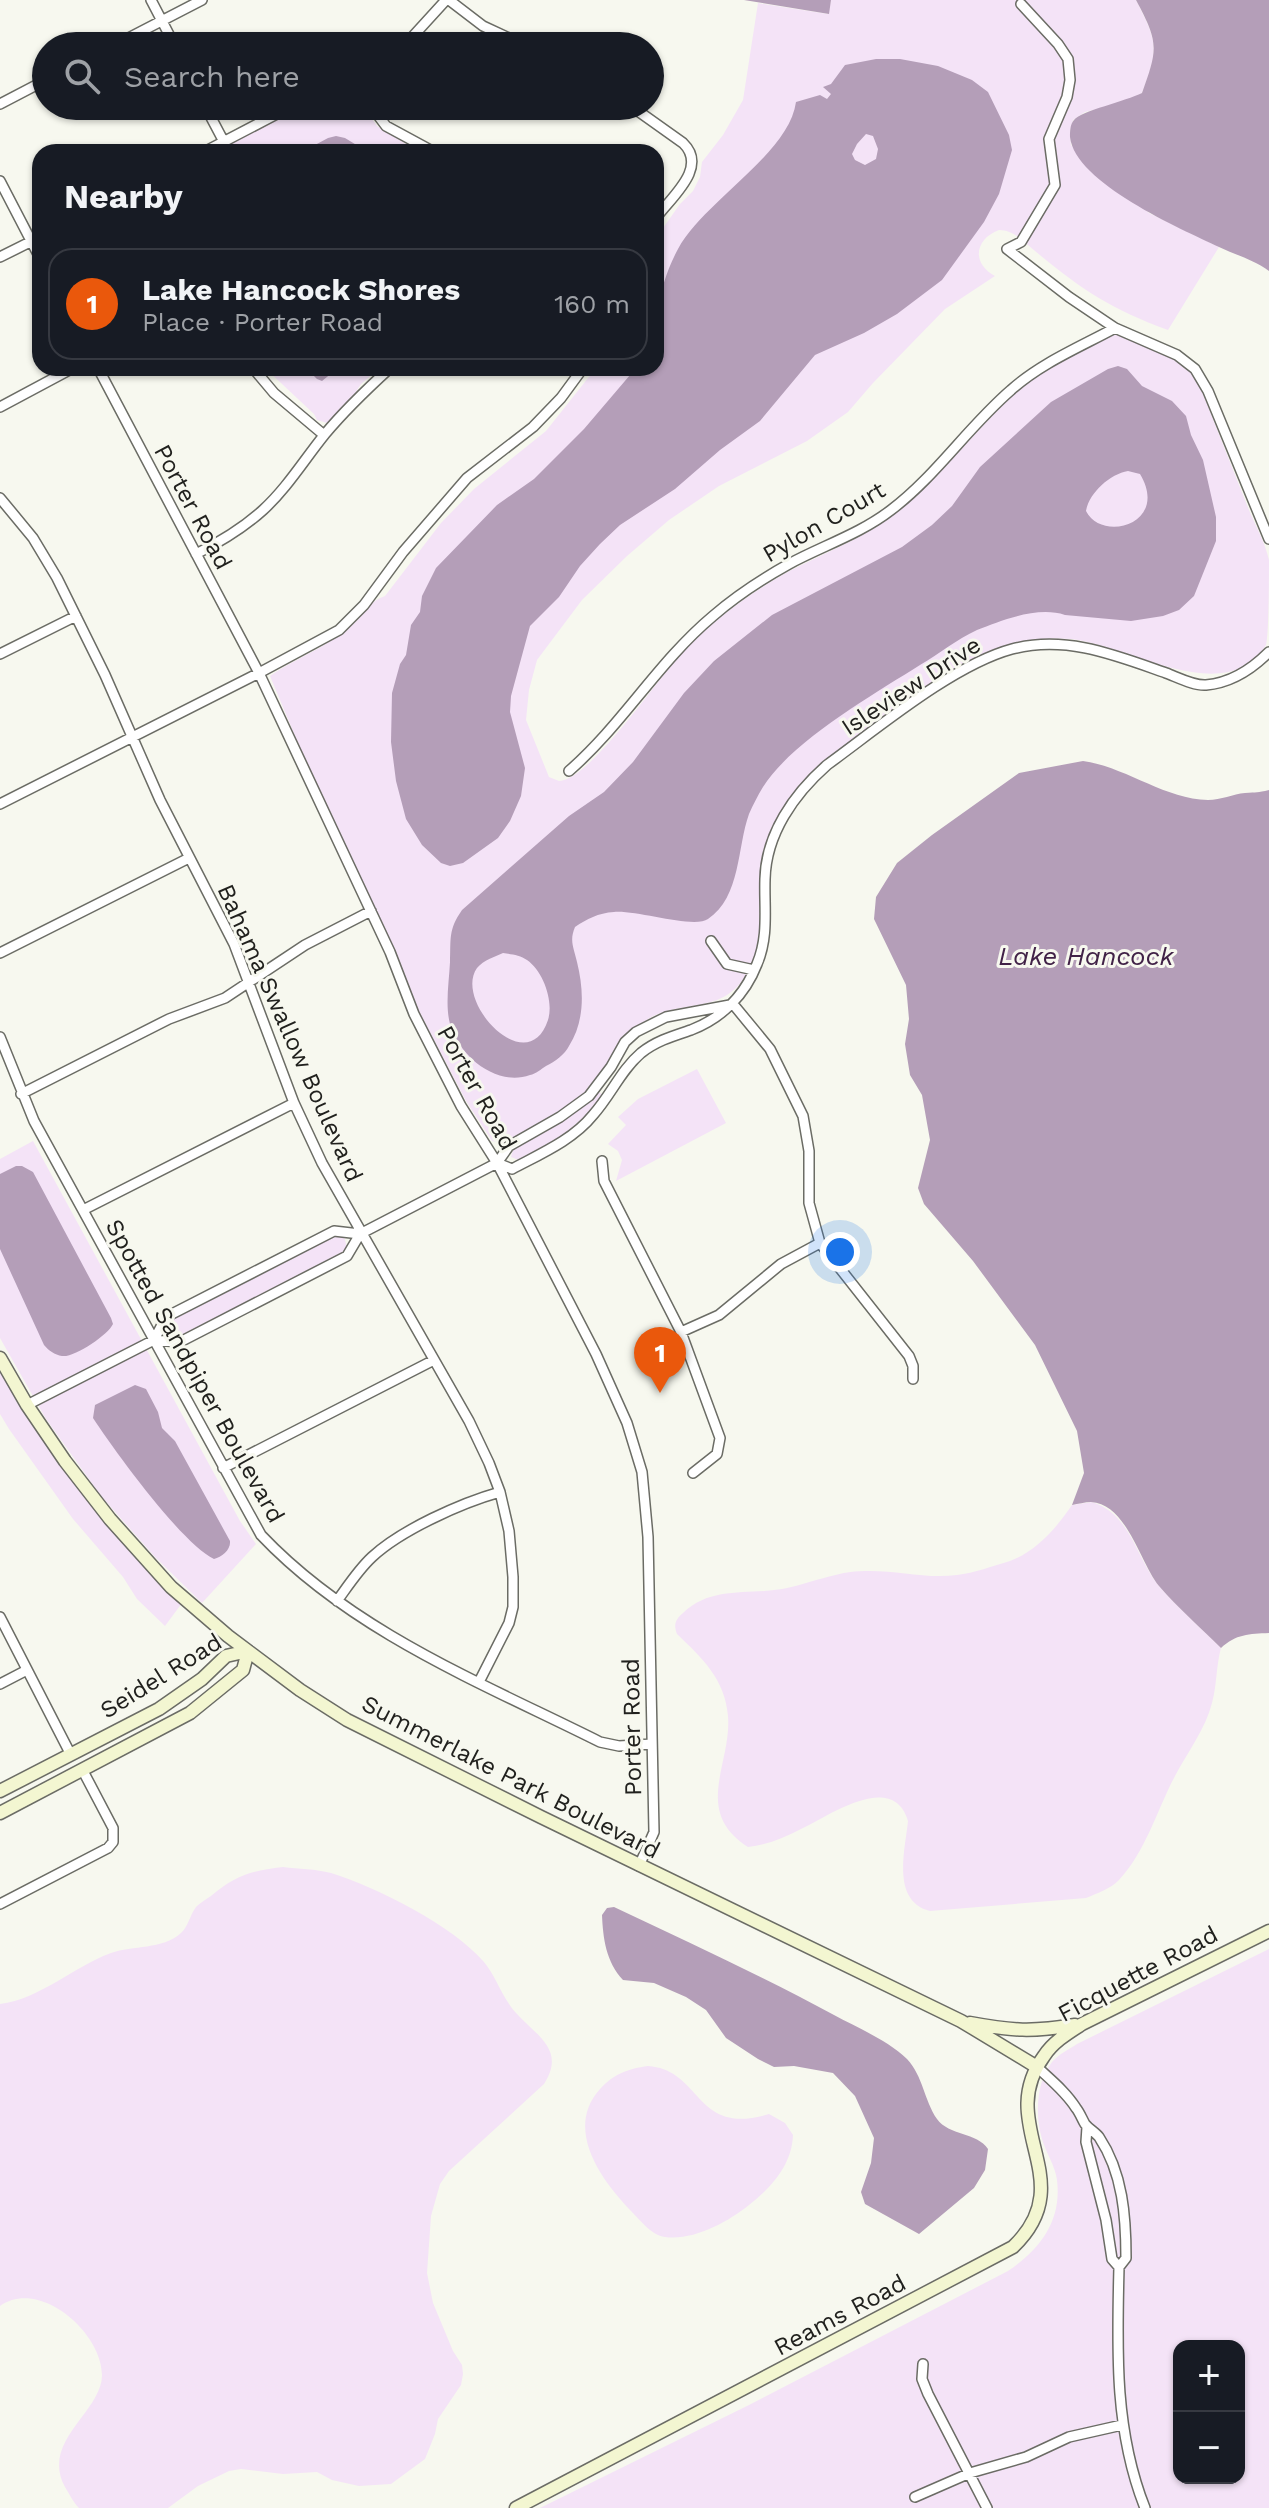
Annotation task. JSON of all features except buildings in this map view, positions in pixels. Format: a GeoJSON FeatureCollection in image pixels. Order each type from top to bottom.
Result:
{"type":"FeatureCollection","features":[{"type":"Feature","properties":{"kind":"main road","name":"Summerlake Park Boulevard"},"geometry":{"type":"LineString","coordinates":[[0,1358],[27,1405],[110,1519],[151,1565],[171,1587],[300,1690],[347,1720],[639,1866],[961,2021],[1037,2067]]}},
{"type":"Feature","properties":{"kind":"main road","name":"Seidel Road"},"geometry":{"type":"LineString","coordinates":[[0,1791],[159,1709],[202,1679],[226,1656],[248,1651],[243,1670],[190,1713],[0,1813]]}},
{"type":"Feature","properties":{"kind":"main road","name":"Ficquette Road"},"geometry":{"type":"LineString","coordinates":[[1037,2067],[1053,2046],[1082,2024],[1269,1931]]}},
{"type":"Feature","properties":{"kind":"main road"},"geometry":{"type":"LineString","coordinates":[[961,2021],[1008,2030],[1035,2031],[1082,2024]]}},
{"type":"Feature","properties":{"kind":"main road","name":"Reams Road"},"geometry":{"type":"LineString","coordinates":[[516,2508],[1013,2247],[1035,2221],[1042,2193],[1027,2121],[1029,2092],[1037,2067]]}},
{"type":"Feature","properties":{"kind":"street"},"geometry":{"type":"LineString","coordinates":[[151,0],[168,32]]}},
{"type":"Feature","properties":{"kind":"street"},"geometry":{"type":"LineString","coordinates":[[140,32],[202,0]]}},
{"type":"Feature","properties":{"kind":"street"},"geometry":{"type":"LineString","coordinates":[[417,32],[448,0],[496,32]]}},
{"type":"Feature","properties":{"kind":"street"},"geometry":{"type":"LineString","coordinates":[[1021,4],[1068,59],[1070,80],[1067,97],[1049,139],[1055,185],[1021,242],[1007,249],[1115,328],[1177,355],[1195,369],[1208,391],[1269,539]]}},
{"type":"Feature","properties":{"kind":"street"},"geometry":{"type":"LineString","coordinates":[[0,104],[32,87]]}},
{"type":"Feature","properties":{"kind":"street"},"geometry":{"type":"LineString","coordinates":[[212,120],[224,142]]}},
{"type":"Feature","properties":{"kind":"street"},"geometry":{"type":"LineString","coordinates":[[220,144],[266,120]]}},
{"type":"Feature","properties":{"kind":"street"},"geometry":{"type":"LineString","coordinates":[[382,120],[386,126],[419,144]]}},
{"type":"Feature","properties":{"kind":"street"},"geometry":{"type":"LineString","coordinates":[[651,120],[683,143],[691,159],[686,183],[664,209]]}},
{"type":"Feature","properties":{"kind":"street"},"geometry":{"type":"LineString","coordinates":[[0,181],[32,233]]}},
{"type":"Feature","properties":{"kind":"street"},"geometry":{"type":"LineString","coordinates":[[0,257],[32,241]]}},
{"type":"Feature","properties":{"kind":"street","name":"Pylon Court"},"geometry":{"type":"LineString","coordinates":[[569,771],[614,729],[668,659],[713,616],[789,564],[858,531],[889,512],[915,490],[1010,390],[1037,370],[1115,328]]}},
{"type":"Feature","properties":{"kind":"street"},"geometry":{"type":"LineString","coordinates":[[0,407],[58,376]]}},
{"type":"Feature","properties":{"kind":"street","name":"Porter Road"},"geometry":{"type":"LineString","coordinates":[[102,376],[259,673],[371,911],[414,1014],[461,1106],[497,1163],[616,1397],[642,1472],[648,1537],[654,1832],[639,1866]]}},
{"type":"Feature","properties":{"kind":"street"},"geometry":{"type":"LineString","coordinates":[[260,376],[274,393],[324,435]]}},
{"type":"Feature","properties":{"kind":"street"},"geometry":{"type":"LineString","coordinates":[[196,554],[230,536],[262,510],[288,484],[356,398],[381,376]]}},
{"type":"Feature","properties":{"kind":"street"},"geometry":{"type":"LineString","coordinates":[[0,804],[339,630],[364,605],[403,552],[467,478],[533,427],[577,376]]}},
{"type":"Feature","properties":{"kind":"street","name":"Bahama Swallow Boulevard"},"geometry":{"type":"LineString","coordinates":[[0,498],[33,538],[76,616],[160,800],[234,944],[294,1103],[322,1163],[469,1421],[500,1492],[509,1531],[513,1607],[509,1623],[479,1682]]}},
{"type":"Feature","properties":{"kind":"street"},"geometry":{"type":"LineString","coordinates":[[0,654],[76,616]]}},
{"type":"Feature","properties":{"kind":"street","name":"Isleview Drive"},"geometry":{"type":"LineString","coordinates":[[497,1163],[512,1169],[559,1144],[592,1117],[624,1071],[649,1047],[706,1023],[733,1004],[754,970],[763,946],[768,855],[785,814],[813,777],[827,765],[948,680],[988,657],[1013,649],[1067,643],[1107,652],[1203,686],[1230,679],[1254,667],[1269,652]]}},
{"type":"Feature","properties":{"kind":"street"},"geometry":{"type":"LineString","coordinates":[[0,953],[189,858]]}},
{"type":"Feature","properties":{"kind":"street"},"geometry":{"type":"LineString","coordinates":[[21,1094],[169,1019],[225,998],[305,945],[371,911]]}},
{"type":"Feature","properties":{"kind":"street"},"geometry":{"type":"LineString","coordinates":[[711,941],[727,964],[754,970]]}},
{"type":"Feature","properties":{"kind":"street"},"geometry":{"type":"LineString","coordinates":[[27,1405],[154,1340],[180,1342],[347,1256],[360,1234],[497,1163],[509,1146],[560,1117],[589,1096],[625,1042],[636,1032],[666,1017],[733,1004],[770,1049],[803,1116],[809,1151],[809,1203],[820,1243],[909,1356],[913,1379]]}},
{"type":"Feature","properties":{"kind":"street","name":"Spotted Sandpiper Boulevard"},"geometry":{"type":"LineString","coordinates":[[0,1037],[21,1094],[261,1535],[290,1565],[389,1635],[600,1742],[619,1746],[652,1744]]}},
{"type":"Feature","properties":{"kind":"street"},"geometry":{"type":"LineString","coordinates":[[600,1083],[611,1090]]}},
{"type":"Feature","properties":{"kind":"street"},"geometry":{"type":"LineString","coordinates":[[83,1210],[294,1103]]}},
{"type":"Feature","properties":{"kind":"street"},"geometry":{"type":"LineString","coordinates":[[602,1161],[604,1181],[681,1332],[720,1438],[717,1454],[693,1473]]}},
{"type":"Feature","properties":{"kind":"street"},"geometry":{"type":"LineString","coordinates":[[154,1340],[166,1317],[334,1231],[360,1234]]}},
{"type":"Feature","properties":{"kind":"street"},"geometry":{"type":"LineString","coordinates":[[681,1332],[719,1315],[781,1264],[820,1243]]}},
{"type":"Feature","properties":{"kind":"street"},"geometry":{"type":"LineString","coordinates":[[223,1468],[434,1360]]}},
{"type":"Feature","properties":{"kind":"street"},"geometry":{"type":"LineString","coordinates":[[337,1601],[358,1572],[392,1541],[464,1504],[500,1492]]}},
{"type":"Feature","properties":{"kind":"street"},"geometry":{"type":"LineString","coordinates":[[0,1617],[71,1755]]}},
{"type":"Feature","properties":{"kind":"street"},"geometry":{"type":"LineString","coordinates":[[0,1684],[27,1670]]}},
{"type":"Feature","properties":{"kind":"street"},"geometry":{"type":"LineString","coordinates":[[0,1904],[108,1848],[113,1842],[113,1828],[83,1771]]}},
{"type":"Feature","properties":{"kind":"street","name":"Summerlake Park Boulevard"},"geometry":{"type":"LineString","coordinates":[[1037,2067],[1075,2106],[1087,2127],[1098,2136],[1123,2197],[1126,2258],[1119,2267],[1118,2380],[1122,2425],[1145,2508]]}},
{"type":"Feature","properties":{"kind":"street","name":"Summerlake Park Boulevard"},"geometry":{"type":"LineString","coordinates":[[1087,2127],[1086,2142],[1106,2220],[1112,2259],[1119,2267]]}},
{"type":"Feature","properties":{"kind":"street"},"geometry":{"type":"LineString","coordinates":[[1106,2220],[1126,2218]]}},
{"type":"Feature","properties":{"kind":"street"},"geometry":{"type":"LineString","coordinates":[[923,2364],[922,2379],[928,2394],[987,2508]]}},
{"type":"Feature","properties":{"kind":"street"},"geometry":{"type":"LineString","coordinates":[[915,2497],[970,2473],[1026,2457],[1069,2437],[1122,2425]]}},
{"type":"Feature","properties":{"kind":"shaded area"},"geometry":{"type":"Polygon","coordinates":[[[831,0],[1136,0],[1149,26],[1154,46],[1142,93],[1123,103],[1085,112],[1073,120],[1071,145],[1149,213],[1219,247],[1168,330],[1098,297],[1014,234],[999,230],[991,234],[981,245],[979,258],[987,271],[995,276],[945,309],[848,412],[807,441],[719,486],[669,520],[582,600],[537,660],[529,690],[526,720],[549,777],[559,781],[588,764],[623,726],[671,665],[730,609],[784,574],[856,538],[896,513],[928,485],[986,422],[1028,383],[1116,333],[1170,356],[1196,377],[1269,560],[1266,645],[1248,664],[1227,672],[1201,673],[1174,669],[1094,644],[1054,638],[1022,642],[991,652],[948,676],[834,756],[787,802],[767,842],[761,867],[757,948],[746,975],[736,988],[713,1001],[674,1009],[648,1019],[620,1044],[598,1080],[583,1095],[513,1138],[503,1143],[492,1141],[466,1101],[415,1004],[379,916],[305,760],[270,676],[330,642],[352,626],[374,602],[385,596],[441,523],[474,489],[546,431],[590,376],[664,376],[664,227],[693,191],[700,177],[702,162],[723,135],[743,100],[758,3],[828,14],[831,0]]]}},
{"type":"Feature","properties":{"kind":"shaded area"},"geometry":{"type":"Polygon","coordinates":[[[275,120],[373,120],[377,126],[406,144],[228,144],[275,120]]]}},
{"type":"Feature","properties":{"kind":"shaded area"},"geometry":{"type":"Polygon","coordinates":[[[274,376],[370,376],[327,423],[317,420],[274,376]]]}},
{"type":"Feature","properties":{"kind":"shaded area"},"geometry":{"type":"Polygon","coordinates":[[[697,1069],[726,1123],[616,1181],[622,1160],[618,1151],[608,1144],[626,1125],[618,1117],[638,1099],[697,1069]]]}},
{"type":"Feature","properties":{"kind":"shaded area"},"geometry":{"type":"Polygon","coordinates":[[[597,1092],[602,1094],[602,1098],[564,1134],[519,1160],[511,1157],[514,1147],[559,1123],[597,1092]]]}},
{"type":"Feature","properties":{"kind":"shaded area"},"geometry":{"type":"Polygon","coordinates":[[[33,1141],[240,1521],[256,1544],[202,1603],[155,1557],[101,1496],[46,1419],[0,1338],[0,1159],[33,1141]]]}},
{"type":"Feature","properties":{"kind":"shaded area"},"geometry":{"type":"Polygon","coordinates":[[[334,1234],[344,1236],[347,1248],[341,1253],[177,1337],[169,1333],[166,1325],[169,1320],[334,1234]]]}},
{"type":"Feature","properties":{"kind":"shaded area"},"geometry":{"type":"Polygon","coordinates":[[[0,1358],[65,1461],[185,1599],[165,1626],[137,1599],[123,1577],[73,1519],[9,1429],[0,1414],[0,1358]]]}},
{"type":"Feature","properties":{"kind":"shaded area"},"geometry":{"type":"Polygon","coordinates":[[[1092,1502],[1116,1517],[1132,1538],[1159,1586],[1221,1648],[1214,1696],[1205,1722],[1175,1776],[1144,1843],[1119,1880],[1086,1898],[930,1911],[910,1897],[905,1886],[903,1860],[908,1821],[900,1806],[889,1799],[859,1801],[762,1845],[748,1847],[731,1833],[722,1818],[718,1802],[728,1734],[726,1703],[711,1670],[677,1634],[675,1625],[681,1615],[694,1604],[717,1595],[782,1589],[844,1573],[877,1571],[945,1576],[977,1571],[1020,1557],[1046,1538],[1072,1505],[1092,1502]]]}},
{"type":"Feature","properties":{"kind":"shaded area"},"geometry":{"type":"Polygon","coordinates":[[[283,1867],[325,1872],[350,1880],[413,1909],[453,1935],[484,1962],[512,2008],[546,2044],[550,2053],[552,2062],[544,2084],[449,2171],[440,2184],[431,2216],[427,2273],[433,2303],[462,2365],[461,2385],[438,2419],[425,2459],[391,2484],[359,2486],[332,2480],[317,2472],[283,2474],[241,2469],[229,2471],[198,2486],[168,2508],[79,2508],[65,2487],[59,2470],[60,2455],[99,2389],[102,2375],[99,2359],[80,2327],[50,2304],[33,2299],[16,2299],[0,2306],[0,2004],[29,1996],[111,1953],[165,1942],[183,1930],[196,1907],[228,1883],[252,1872],[283,1867]]]}},
{"type":"Feature","properties":{"kind":"shaded area"},"geometry":{"type":"Polygon","coordinates":[[[1269,1949],[1269,2508],[540,2508],[749,2405],[1008,2271],[1030,2253],[1046,2233],[1056,2208],[1056,2175],[1040,2130],[1038,2110],[1043,2079],[1052,2062],[1061,2054],[1269,1949]]]}},
{"type":"Feature","properties":{"kind":"shaded area"},"geometry":{"type":"Polygon","coordinates":[[[648,2066],[666,2070],[680,2078],[712,2110],[726,2117],[745,2119],[769,2114],[785,2123],[793,2135],[784,2166],[765,2191],[731,2218],[687,2236],[665,2237],[651,2231],[608,2184],[586,2137],[585,2121],[590,2104],[600,2089],[617,2075],[648,2066]]]}},
{"type":"Feature","properties":{"kind":"water"},"geometry":{"type":"Polygon","coordinates":[[[744,0],[831,0],[829,14],[744,0]]]}},
{"type":"Feature","properties":{"kind":"water"},"geometry":{"type":"Polygon","coordinates":[[[1136,0],[1269,0],[1269,271],[1180,229],[1132,202],[1090,171],[1076,154],[1070,137],[1074,120],[1085,113],[1142,93],[1154,46],[1149,26],[1136,0]]]}},
{"type":"Feature","properties":{"kind":"water"},"geometry":{"type":"Polygon","coordinates":[[[876,59],[900,59],[938,66],[972,80],[988,92],[1009,135],[1012,150],[999,194],[984,222],[942,280],[897,314],[815,355],[760,421],[675,489],[620,525],[580,566],[559,597],[530,626],[511,696],[510,712],[525,768],[521,796],[510,821],[498,838],[463,863],[450,866],[441,863],[422,845],[406,819],[396,781],[391,742],[392,693],[400,664],[406,655],[411,625],[420,612],[422,596],[436,568],[497,505],[534,479],[584,429],[629,376],[664,376],[664,282],[678,249],[707,213],[778,140],[790,121],[796,102],[820,95],[827,99],[831,94],[823,87],[831,84],[845,65],[876,59]],[[866,134],[852,154],[855,160],[865,165],[876,159],[878,149],[873,136],[866,134]]]}},
{"type":"Feature","properties":{"kind":"water"},"geometry":{"type":"Polygon","coordinates":[[[328,138],[345,138],[355,144],[317,144],[328,138]]]}},
{"type":"Feature","properties":{"kind":"water"},"geometry":{"type":"Polygon","coordinates":[[[1118,366],[1127,369],[1142,386],[1172,401],[1186,416],[1203,460],[1216,517],[1216,541],[1194,596],[1179,610],[1131,621],[1043,612],[1009,618],[970,634],[880,690],[813,736],[776,770],[763,787],[749,814],[727,898],[708,919],[691,922],[614,912],[593,917],[575,927],[572,941],[581,983],[582,1005],[574,1036],[559,1058],[534,1074],[517,1078],[492,1073],[470,1057],[455,1036],[448,1009],[451,935],[462,910],[569,816],[604,792],[633,762],[684,693],[714,661],[772,615],[902,547],[932,525],[952,506],[980,467],[1051,402],[1118,366]],[[1128,471],[1108,480],[1091,498],[1086,511],[1094,521],[1118,527],[1140,516],[1146,505],[1147,491],[1140,474],[1128,471]],[[503,953],[477,968],[472,982],[475,999],[496,1030],[510,1039],[525,1042],[538,1037],[548,1020],[550,1004],[542,979],[533,965],[521,957],[503,953]]]}},
{"type":"Feature","properties":{"kind":"water","name":"Lake Hancock"},"geometry":{"type":"Polygon","coordinates":[[[1083,761],[1192,798],[1213,800],[1269,790],[1269,1633],[1238,1637],[1221,1648],[1159,1586],[1123,1523],[1114,1513],[1103,1505],[1091,1502],[1072,1505],[1084,1473],[1077,1431],[1035,1345],[973,1261],[924,1204],[918,1188],[930,1140],[922,1095],[910,1075],[905,1044],[909,1019],[906,985],[874,919],[876,897],[897,863],[932,835],[1019,773],[1083,761]]]}},
{"type":"Feature","properties":{"kind":"water"},"geometry":{"type":"Polygon","coordinates":[[[16,1166],[33,1172],[113,1324],[90,1345],[67,1356],[57,1355],[44,1345],[0,1249],[0,1174],[16,1166]]]}},
{"type":"Feature","properties":{"kind":"water"},"geometry":{"type":"Polygon","coordinates":[[[135,1385],[146,1389],[162,1428],[175,1441],[230,1541],[220,1557],[214,1559],[200,1550],[167,1516],[93,1418],[95,1405],[135,1385]]]}},
{"type":"Feature","properties":{"kind":"water"},"geometry":{"type":"Polygon","coordinates":[[[614,1907],[780,1987],[899,2052],[917,2073],[937,2119],[988,2149],[985,2170],[974,2188],[919,2234],[865,2204],[861,2192],[871,2163],[874,2138],[855,2096],[833,2073],[794,2066],[774,2067],[758,2059],[726,2038],[706,2010],[686,1997],[654,1983],[623,1980],[609,1958],[603,1932],[602,1915],[607,1908],[614,1907]]]}},
{"type":"Feature","properties":{"kind":"place","name":"Lake Hancock Shores"},"geometry":{"type":"Point","coordinates":[660,1393]}}]}
